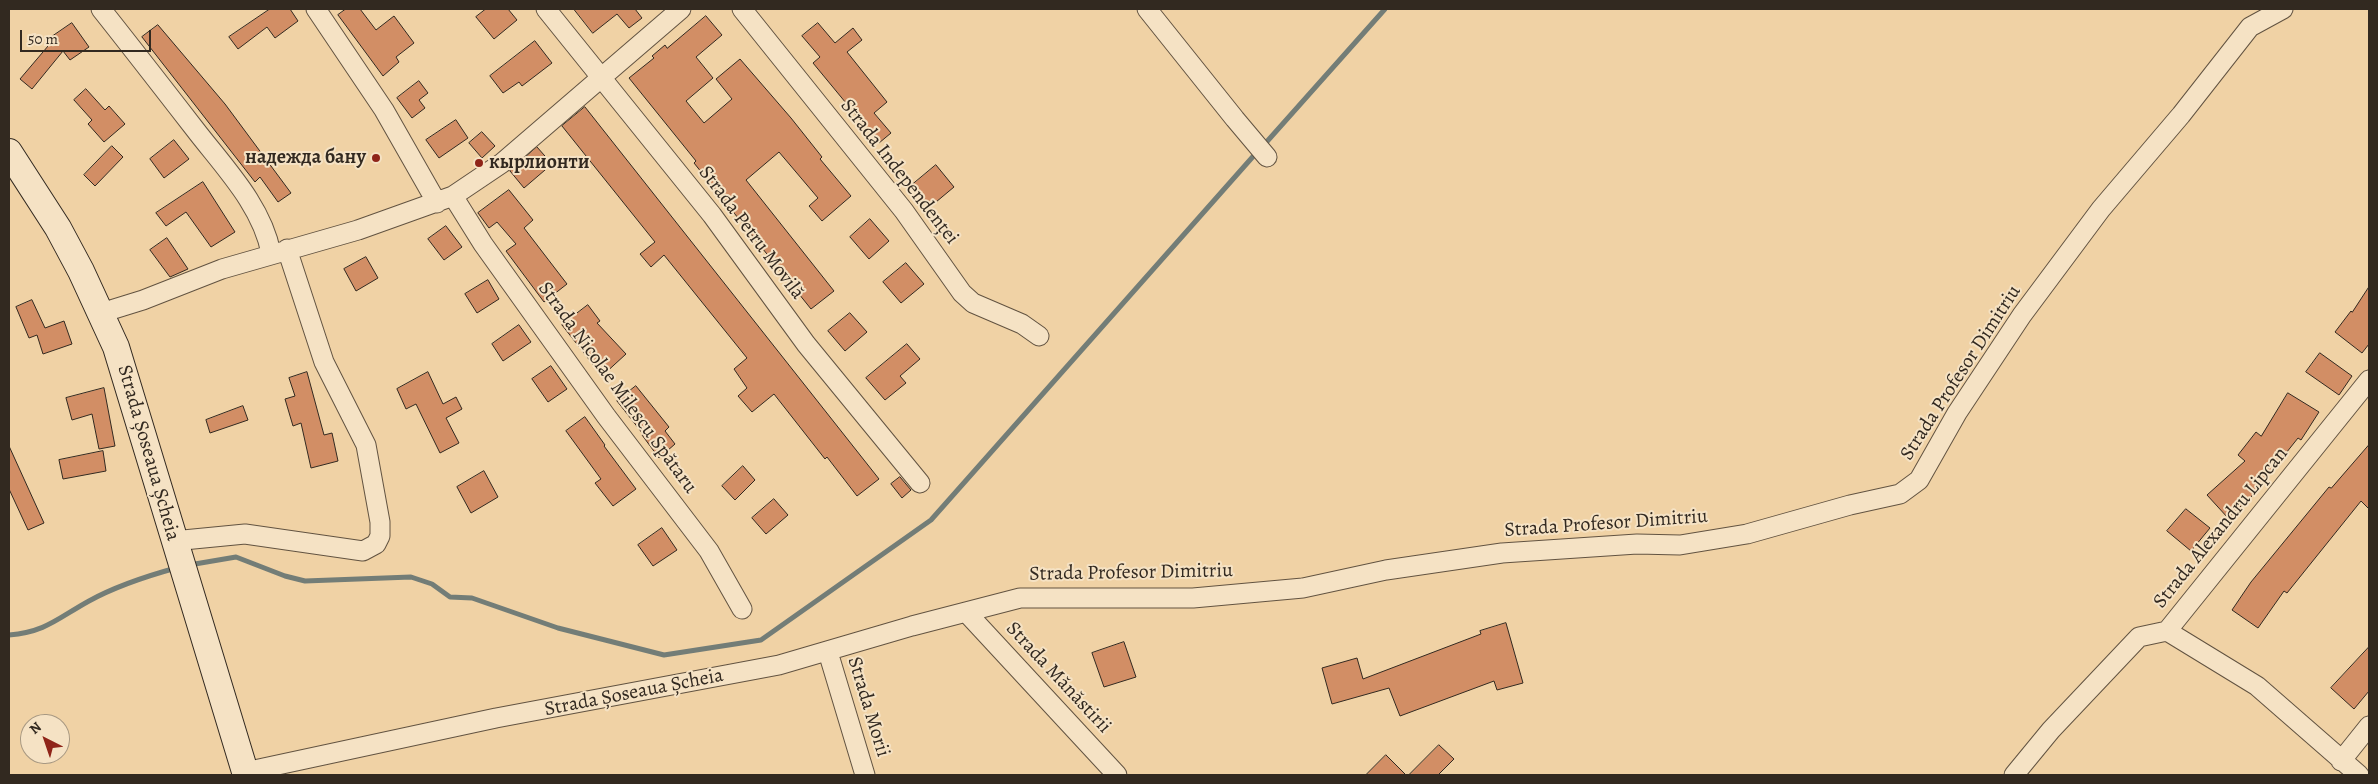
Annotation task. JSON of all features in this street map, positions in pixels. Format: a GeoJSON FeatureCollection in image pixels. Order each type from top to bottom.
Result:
{"type":"FeatureCollection","features":[{"type":"Feature","properties":{"kind":"main road","name":"Strada Șoseaua Șcheia"},"geometry":{"type":"LineString","coordinates":[[9,152],[58,228],[101,313],[119,355],[245,774]]}},
{"type":"Feature","properties":{"kind":"street"},"geometry":{"type":"LineString","coordinates":[[101,9],[234,180],[279,251],[324,362],[366,445],[380,522],[380,536],[376,544],[363,551],[245,534],[178,556]]}},
{"type":"Feature","properties":{"kind":"street","name":"Strada Nicolae Milescu Spătaru"},"geometry":{"type":"LineString","coordinates":[[316,9],[445,200],[483,244],[606,416],[708,552],[742,609]]}},
{"type":"Feature","properties":{"kind":"street","name":"Strada Petru Movilă"},"geometry":{"type":"LineString","coordinates":[[546,9],[712,216],[806,344],[920,483]]}},
{"type":"Feature","properties":{"kind":"street"},"geometry":{"type":"LineString","coordinates":[[101,313],[143,300],[222,269],[279,251],[358,230],[445,200],[502,163],[681,9]]}},
{"type":"Feature","properties":{"kind":"street","name":"Strada Independenței"},"geometry":{"type":"LineString","coordinates":[[742,9],[904,211],[962,293],[973,303],[992,313],[1022,324],[1039,336]]}},
{"type":"Feature","properties":{"kind":"street"},"geometry":{"type":"LineString","coordinates":[[1147,9],[1267,157]]}},
{"type":"Feature","properties":{"kind":"street","name":"Strada Profesor Dimitriu"},"geometry":{"type":"LineString","coordinates":[[1020,598],[1193,598],[1303,588],[1386,570],[1502,553],[1637,544],[1680,545],[1747,534],[1850,505],[1900,494],[1919,480],[1957,413],[2017,324],[2101,210],[2181,115],[2250,28],[2283,9]]}},
{"type":"Feature","properties":{"kind":"street","name":"Strada Alexandru Lipcan"},"geometry":{"type":"LineString","coordinates":[[2014,775],[2051,730],[2139,637],[2167,631],[2369,380]]}},
{"type":"Feature","properties":{"kind":"street","name":"Strada Șoseaua Șcheia"},"geometry":{"type":"LineString","coordinates":[[245,774],[496,718],[779,665],[912,626],[1020,598]]}},
{"type":"Feature","properties":{"kind":"street","name":"Strada Mănăstirii"},"geometry":{"type":"LineString","coordinates":[[966,612],[1117,775]]}},
{"type":"Feature","properties":{"kind":"street"},"geometry":{"type":"LineString","coordinates":[[2167,631],[2258,686],[2359,775]]}},
{"type":"Feature","properties":{"kind":"street","name":"Strada Morii"},"geometry":{"type":"LineString","coordinates":[[828,652],[865,775]]}},
{"type":"Feature","properties":{"kind":"street"},"geometry":{"type":"LineString","coordinates":[[2341,761],[2369,726]]}},
{"type":"Feature","properties":{"kind":"building"},"geometry":{"type":"Polygon","coordinates":[[[270,9],[290,9],[298,21],[275,38],[267,27],[238,49],[229,37],[270,9]]]}},
{"type":"Feature","properties":{"kind":"building"},"geometry":{"type":"Polygon","coordinates":[[[346,9],[360,9],[376,30],[394,16],[414,43],[396,57],[399,62],[383,76],[338,15],[346,9]]]}},
{"type":"Feature","properties":{"kind":"building"},"geometry":{"type":"Polygon","coordinates":[[[486,9],[508,9],[517,20],[494,39],[476,17],[486,9]]]}},
{"type":"Feature","properties":{"kind":"building"},"geometry":{"type":"Polygon","coordinates":[[[574,9],[635,9],[642,18],[629,28],[617,14],[593,33],[574,9]]]}},
{"type":"Feature","properties":{"kind":"building"},"geometry":{"type":"Polygon","coordinates":[[[706,16],[722,35],[696,57],[713,78],[686,101],[704,123],[732,99],[716,79],[740,59],[791,118],[822,157],[820,159],[851,196],[822,221],[809,206],[818,198],[779,152],[746,180],[834,291],[811,309],[694,163],[696,161],[629,78],[654,58],[652,56],[665,45],[667,48],[706,16]]]}},
{"type":"Feature","properties":{"kind":"building"},"geometry":{"type":"Polygon","coordinates":[[[72,23],[89,47],[70,60],[63,51],[32,89],[20,79],[54,39],[53,36],[72,23]]]}},
{"type":"Feature","properties":{"kind":"building"},"geometry":{"type":"Polygon","coordinates":[[[818,23],[835,43],[853,28],[862,40],[847,52],[887,102],[874,113],[891,133],[879,143],[813,63],[820,57],[802,36],[818,23]]]}},
{"type":"Feature","properties":{"kind":"building"},"geometry":{"type":"Polygon","coordinates":[[[158,25],[225,104],[291,193],[278,202],[260,177],[255,182],[142,37],[158,25]]]}},
{"type":"Feature","properties":{"kind":"building"},"geometry":{"type":"Polygon","coordinates":[[[535,41],[552,63],[522,86],[519,82],[503,93],[490,76],[535,41]]]}},
{"type":"Feature","properties":{"kind":"building"},"geometry":{"type":"Polygon","coordinates":[[[419,81],[428,93],[419,100],[425,108],[412,118],[397,98],[419,81]]]}},
{"type":"Feature","properties":{"kind":"building"},"geometry":{"type":"Polygon","coordinates":[[[86,89],[105,110],[109,106],[125,124],[104,142],[88,124],[92,120],[74,100],[86,89]]]}},
{"type":"Feature","properties":{"kind":"building"},"geometry":{"type":"Polygon","coordinates":[[[585,107],[879,479],[857,496],[774,394],[752,412],[738,396],[747,388],[734,369],[747,358],[664,255],[651,267],[640,254],[655,242],[562,126],[585,107]]]}},
{"type":"Feature","properties":{"kind":"building"},"geometry":{"type":"Polygon","coordinates":[[[456,120],[468,138],[439,158],[426,140],[456,120]]]}},
{"type":"Feature","properties":{"kind":"building"},"geometry":{"type":"Polygon","coordinates":[[[482,132],[495,146],[482,158],[469,143],[482,132]]]}},
{"type":"Feature","properties":{"kind":"building"},"geometry":{"type":"Polygon","coordinates":[[[174,140],[189,159],[164,178],[150,159],[174,140]]]}},
{"type":"Feature","properties":{"kind":"building"},"geometry":{"type":"Polygon","coordinates":[[[112,146],[123,157],[95,186],[84,175],[112,146]]]}},
{"type":"Feature","properties":{"kind":"building"},"geometry":{"type":"Polygon","coordinates":[[[537,147],[552,164],[524,188],[510,171],[537,147]]]}},
{"type":"Feature","properties":{"kind":"building"},"geometry":{"type":"Polygon","coordinates":[[[936,165],[954,187],[930,207],[912,185],[936,165]]]}},
{"type":"Feature","properties":{"kind":"building"},"geometry":{"type":"Polygon","coordinates":[[[203,182],[235,232],[211,247],[186,212],[166,226],[156,213],[203,182]]]}},
{"type":"Feature","properties":{"kind":"building"},"geometry":{"type":"Polygon","coordinates":[[[509,190],[533,220],[524,228],[567,284],[544,302],[506,251],[516,244],[497,222],[489,228],[478,213],[509,190]]]}},
{"type":"Feature","properties":{"kind":"building"},"geometry":{"type":"Polygon","coordinates":[[[870,219],[889,241],[869,259],[850,237],[870,219]]]}},
{"type":"Feature","properties":{"kind":"building"},"geometry":{"type":"Polygon","coordinates":[[[446,226],[462,247],[444,260],[428,239],[446,226]]]}},
{"type":"Feature","properties":{"kind":"building"},"geometry":{"type":"Polygon","coordinates":[[[167,238],[188,269],[170,277],[150,250],[167,238]]]}},
{"type":"Feature","properties":{"kind":"building"},"geometry":{"type":"Polygon","coordinates":[[[366,257],[378,278],[356,291],[344,269],[366,257]]]}},
{"type":"Feature","properties":{"kind":"building"},"geometry":{"type":"Polygon","coordinates":[[[906,263],[924,284],[901,303],[883,282],[906,263]]]}},
{"type":"Feature","properties":{"kind":"building"},"geometry":{"type":"Polygon","coordinates":[[[488,280],[499,299],[477,313],[465,294],[488,280]]]}},
{"type":"Feature","properties":{"kind":"building"},"geometry":{"type":"Polygon","coordinates":[[[2369,287],[2369,344],[2362,353],[2335,332],[2352,312],[2369,287]]]}},
{"type":"Feature","properties":{"kind":"building"},"geometry":{"type":"Polygon","coordinates":[[[32,300],[45,328],[64,321],[72,344],[43,354],[37,335],[29,338],[16,307],[32,300]]]}},
{"type":"Feature","properties":{"kind":"building"},"geometry":{"type":"Polygon","coordinates":[[[588,305],[600,321],[597,323],[626,354],[602,376],[562,325],[588,305]]]}},
{"type":"Feature","properties":{"kind":"building"},"geometry":{"type":"Polygon","coordinates":[[[850,313],[867,332],[845,351],[828,331],[850,313]]]}},
{"type":"Feature","properties":{"kind":"building"},"geometry":{"type":"Polygon","coordinates":[[[519,325],[531,342],[503,361],[492,344],[519,325]]]}},
{"type":"Feature","properties":{"kind":"building"},"geometry":{"type":"Polygon","coordinates":[[[907,344],[920,359],[900,376],[906,383],[885,400],[866,378],[907,344]]]}},
{"type":"Feature","properties":{"kind":"building"},"geometry":{"type":"Polygon","coordinates":[[[2320,353],[2352,376],[2339,395],[2306,372],[2320,353]]]}},
{"type":"Feature","properties":{"kind":"building"},"geometry":{"type":"Polygon","coordinates":[[[551,366],[567,389],[548,402],[532,379],[551,366]]]}},
{"type":"Feature","properties":{"kind":"building"},"geometry":{"type":"Polygon","coordinates":[[[307,372],[324,435],[332,433],[338,461],[311,468],[301,423],[293,426],[285,399],[295,396],[289,378],[307,372]]]}},
{"type":"Feature","properties":{"kind":"building"},"geometry":{"type":"Polygon","coordinates":[[[428,372],[443,404],[456,397],[462,409],[446,418],[459,443],[440,453],[416,404],[406,409],[397,389],[428,372]]]}},
{"type":"Feature","properties":{"kind":"building"},"geometry":{"type":"Polygon","coordinates":[[[636,386],[669,427],[665,431],[675,444],[659,458],[617,401],[636,386]]]}},
{"type":"Feature","properties":{"kind":"building"},"geometry":{"type":"Polygon","coordinates":[[[104,388],[115,446],[99,449],[92,414],[72,420],[66,398],[104,388]]]}},
{"type":"Feature","properties":{"kind":"building"},"geometry":{"type":"Polygon","coordinates":[[[2288,393],[2319,412],[2301,440],[2298,438],[2251,497],[2228,518],[2207,495],[2245,461],[2238,455],[2256,432],[2261,436],[2288,393]]]}},
{"type":"Feature","properties":{"kind":"building"},"geometry":{"type":"Polygon","coordinates":[[[243,406],[248,420],[210,433],[206,420],[243,406]]]}},
{"type":"Feature","properties":{"kind":"building"},"geometry":{"type":"Polygon","coordinates":[[[585,417],[636,489],[613,506],[595,483],[601,479],[566,431],[585,417]]]}},
{"type":"Feature","properties":{"kind":"building"},"geometry":{"type":"Polygon","coordinates":[[[2369,445],[2369,509],[2361,501],[2287,593],[2284,591],[2258,628],[2232,610],[2251,582],[2329,487],[2331,488],[2369,445]]]}},
{"type":"Feature","properties":{"kind":"building"},"geometry":{"type":"Polygon","coordinates":[[[9,446],[44,523],[28,530],[9,489],[9,446]]]}},
{"type":"Feature","properties":{"kind":"building"},"geometry":{"type":"Polygon","coordinates":[[[103,451],[106,471],[63,479],[59,460],[103,451]]]}},
{"type":"Feature","properties":{"kind":"building"},"geometry":{"type":"Polygon","coordinates":[[[743,466],[755,480],[735,500],[722,486],[743,466]]]}},
{"type":"Feature","properties":{"kind":"building"},"geometry":{"type":"Polygon","coordinates":[[[484,471],[498,497],[471,513],[457,487],[484,471]]]}},
{"type":"Feature","properties":{"kind":"building"},"geometry":{"type":"Polygon","coordinates":[[[900,477],[911,490],[902,498],[891,484],[900,477]]]}},
{"type":"Feature","properties":{"kind":"building"},"geometry":{"type":"Polygon","coordinates":[[[774,499],[788,515],[766,534],[752,518],[774,499]]]}},
{"type":"Feature","properties":{"kind":"building"},"geometry":{"type":"Polygon","coordinates":[[[2186,509],[2210,528],[2191,551],[2167,531],[2186,509]]]}},
{"type":"Feature","properties":{"kind":"building"},"geometry":{"type":"Polygon","coordinates":[[[662,528],[677,550],[653,566],[638,545],[662,528]]]}},
{"type":"Feature","properties":{"kind":"building"},"geometry":{"type":"Polygon","coordinates":[[[1506,623],[1523,683],[1497,690],[1494,681],[1400,716],[1389,688],[1332,704],[1322,668],[1357,658],[1363,679],[1481,634],[1480,631],[1506,623]]]}},
{"type":"Feature","properties":{"kind":"building"},"geometry":{"type":"Polygon","coordinates":[[[1124,642],[1136,677],[1104,687],[1092,653],[1124,642]]]}},
{"type":"Feature","properties":{"kind":"building"},"geometry":{"type":"Polygon","coordinates":[[[2369,647],[2369,691],[2354,709],[2331,688],[2369,647]]]}},
{"type":"Feature","properties":{"kind":"building"},"geometry":{"type":"Polygon","coordinates":[[[1439,745],[1454,759],[1438,775],[1409,775],[1439,745]]]}},
{"type":"Feature","properties":{"kind":"building"},"geometry":{"type":"Polygon","coordinates":[[[1386,755],[1406,775],[1366,775],[1386,755]]]}},
{"type":"Feature","properties":{"kind":"waterway"},"geometry":{"type":"LineString","coordinates":[[1263,146],[1385,9]]}},
{"type":"Feature","properties":{"kind":"waterway"},"geometry":{"type":"LineString","coordinates":[[189,565],[236,557],[285,576],[305,581],[411,577],[432,584],[450,597],[472,598],[558,628],[664,655],[761,640],[931,520],[1257,152]]}},
{"type":"Feature","properties":{"kind":"waterway"},"geometry":{"type":"LineString","coordinates":[[9,635],[33,631],[121,586],[176,568]]}},
{"type":"Feature","properties":{"kind":"place","name":"надежда бану"},"geometry":{"type":"Point","coordinates":[376,158]}},
{"type":"Feature","properties":{"kind":"place","name":"кырлионти"},"geometry":{"type":"Point","coordinates":[479,163]}}]}
